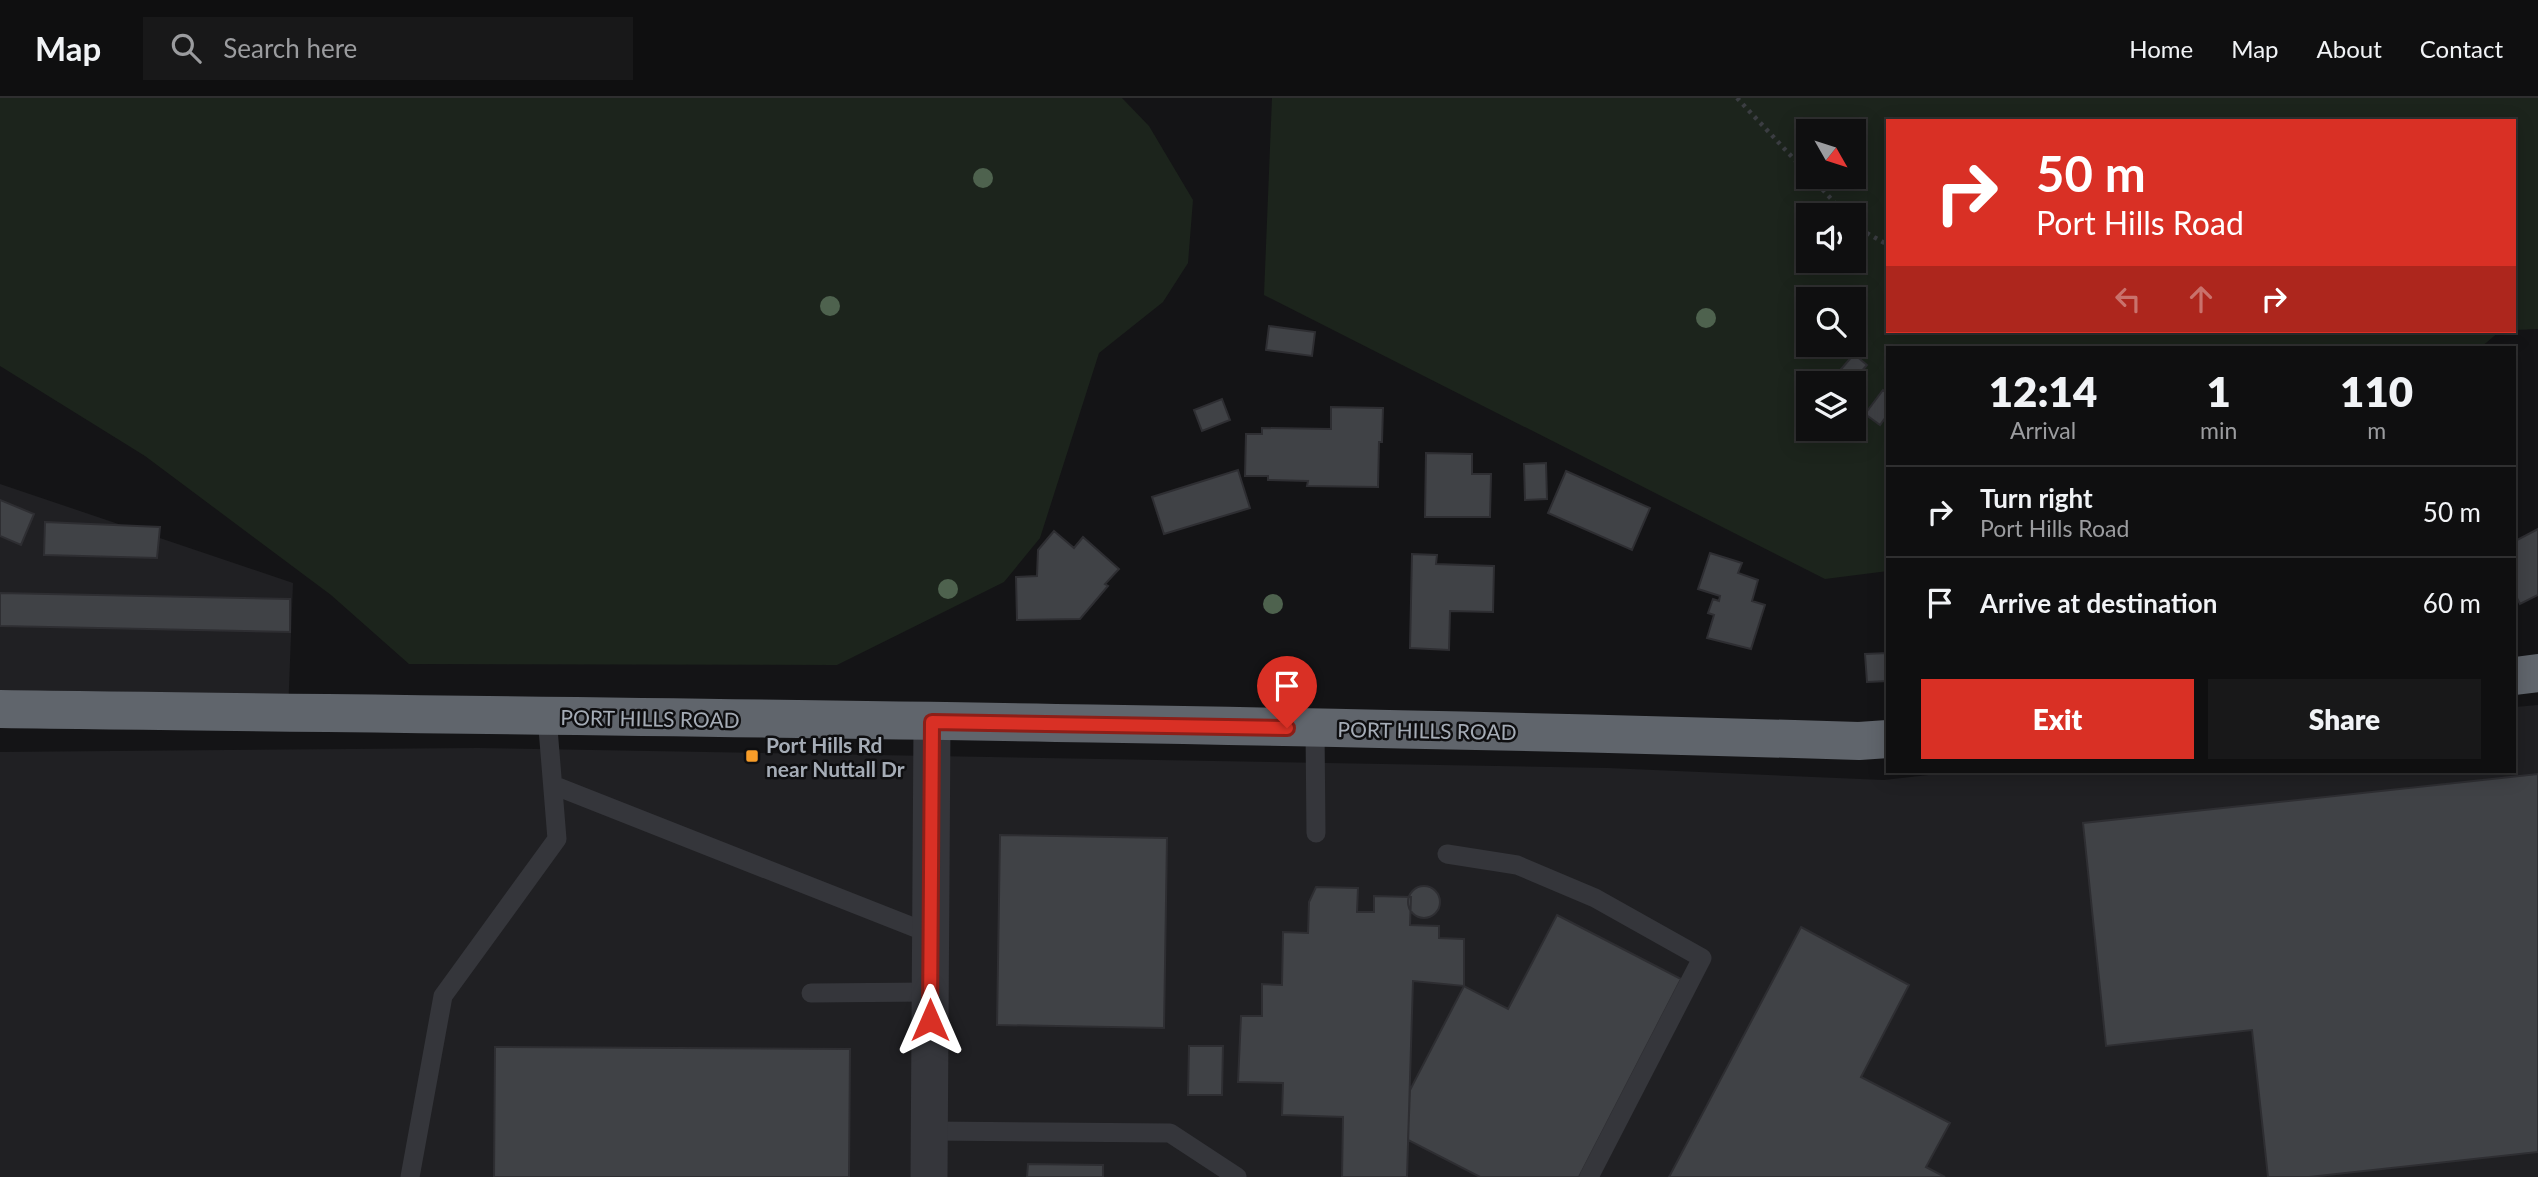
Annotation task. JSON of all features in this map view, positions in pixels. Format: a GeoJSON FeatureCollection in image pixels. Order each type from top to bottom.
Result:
{"type":"FeatureCollection","features":[{"type":"Feature","properties":{"kind":"highway"},"geometry":{"type":"LineString","coordinates":[[2516,676],[2538,673]]}},
{"type":"Feature","properties":{"kind":"highway","name":"PORT HILLS ROAD"},"geometry":{"type":"LineString","coordinates":[[0,709],[1315,728],[1859,741],[1886,738]]}},
{"type":"Feature","properties":{"kind":"street"},"geometry":{"type":"LineString","coordinates":[[929,1177],[932,722]]}},
{"type":"Feature","properties":{"kind":"lane"},"geometry":{"type":"LineString","coordinates":[[410,1177],[443,996],[557,839],[547,716]]}},
{"type":"Feature","properties":{"kind":"lane"},"geometry":{"type":"LineString","coordinates":[[1315,728],[1316,833]]}},
{"type":"Feature","properties":{"kind":"lane"},"geometry":{"type":"LineString","coordinates":[[553,785],[931,934]]}},
{"type":"Feature","properties":{"kind":"lane"},"geometry":{"type":"LineString","coordinates":[[1447,854],[1517,865],[1595,898],[1702,958],[1589,1177]]}},
{"type":"Feature","properties":{"kind":"lane"},"geometry":{"type":"LineString","coordinates":[[811,993],[930,992]]}},
{"type":"Feature","properties":{"kind":"lane"},"geometry":{"type":"LineString","coordinates":[[930,1131],[1170,1133],[1215,1171],[1237,1177]]}},
{"type":"Feature","properties":{"kind":"path"},"geometry":{"type":"LineString","coordinates":[[1737,98],[1796,161]]}},
{"type":"Feature","properties":{"kind":"path"},"geometry":{"type":"LineString","coordinates":[[1822,189],[1835,203]]}},
{"type":"Feature","properties":{"kind":"path"},"geometry":{"type":"LineString","coordinates":[[1866,233],[1886,244]]}},
{"type":"Feature","properties":{"kind":"shaded area"},"geometry":{"type":"Polygon","coordinates":[[[0,98],[1122,98],[1149,126],[1193,200],[1188,263],[1163,302],[1099,353],[1040,538],[1004,582],[837,665],[409,664],[331,595],[145,456],[0,366],[0,98]]]}},
{"type":"Feature","properties":{"kind":"shaded area"},"geometry":{"type":"Polygon","coordinates":[[[1272,98],[2538,98],[2538,329],[2516,330],[2516,119],[1886,119],[1886,333],[2498,333],[2482,346],[1886,346],[1886,571],[1825,579],[1264,295],[1272,98]]]}},
{"type":"Feature","properties":{"kind":"shaded area"},"geometry":{"type":"Polygon","coordinates":[[[0,484],[293,583],[288,713],[0,705],[0,484]]]}},
{"type":"Feature","properties":{"kind":"shaded area"},"geometry":{"type":"Polygon","coordinates":[[[2538,705],[2538,1177],[0,1177],[0,752],[478,748],[1608,768],[1884,780],[1946,773],[2516,773],[2516,707],[2538,705]]]}},
{"type":"Feature","properties":{"kind":"building"},"geometry":{"type":"Polygon","coordinates":[[[1269,326],[1315,332],[1312,356],[1266,350],[1269,326]]]}},
{"type":"Feature","properties":{"kind":"building"},"geometry":{"type":"Polygon","coordinates":[[[1851,357],[1858,357],[1867,365],[1862,371],[1839,371],[1851,357]]]}},
{"type":"Feature","properties":{"kind":"building"},"geometry":{"type":"Polygon","coordinates":[[[1883,390],[1886,392],[1886,417],[1880,425],[1866,413],[1883,390]]]}},
{"type":"Feature","properties":{"kind":"building"},"geometry":{"type":"Polygon","coordinates":[[[1222,399],[1230,420],[1202,431],[1194,410],[1222,399]]]}},
{"type":"Feature","properties":{"kind":"building"},"geometry":{"type":"Polygon","coordinates":[[[1331,407],[1383,408],[1378,487],[1307,486],[1308,481],[1268,480],[1268,476],[1245,476],[1246,434],[1262,434],[1262,428],[1331,429],[1331,407]]]}},
{"type":"Feature","properties":{"kind":"building"},"geometry":{"type":"Polygon","coordinates":[[[1426,453],[1472,454],[1472,474],[1491,474],[1490,517],[1425,517],[1426,453]]]}},
{"type":"Feature","properties":{"kind":"building"},"geometry":{"type":"Polygon","coordinates":[[[1546,463],[1547,499],[1525,500],[1524,464],[1546,463]]]}},
{"type":"Feature","properties":{"kind":"building"},"geometry":{"type":"Polygon","coordinates":[[[1238,470],[1250,508],[1164,534],[1152,497],[1238,470]]]}},
{"type":"Feature","properties":{"kind":"building"},"geometry":{"type":"Polygon","coordinates":[[[1566,471],[1650,508],[1632,550],[1548,513],[1566,471]]]}},
{"type":"Feature","properties":{"kind":"building"},"geometry":{"type":"Polygon","coordinates":[[[0,500],[34,514],[21,545],[0,536],[0,500]]]}},
{"type":"Feature","properties":{"kind":"building"},"geometry":{"type":"Polygon","coordinates":[[[45,522],[160,527],[157,558],[44,555],[45,522]]]}},
{"type":"Feature","properties":{"kind":"building"},"geometry":{"type":"Polygon","coordinates":[[[2538,529],[2538,595],[2520,604],[2516,596],[2516,540],[2538,529]]]}},
{"type":"Feature","properties":{"kind":"building"},"geometry":{"type":"Polygon","coordinates":[[[1054,531],[1074,548],[1083,537],[1119,569],[1080,619],[1017,620],[1016,577],[1037,576],[1038,550],[1054,531]]]}},
{"type":"Feature","properties":{"kind":"building"},"geometry":{"type":"Polygon","coordinates":[[[1710,553],[1742,563],[1738,573],[1758,580],[1752,601],[1765,605],[1751,649],[1707,638],[1714,615],[1708,613],[1713,599],[1719,601],[1720,596],[1698,589],[1710,553]]]}},
{"type":"Feature","properties":{"kind":"building"},"geometry":{"type":"Polygon","coordinates":[[[1412,554],[1437,555],[1436,564],[1494,566],[1493,612],[1450,611],[1449,650],[1410,648],[1412,554]]]}},
{"type":"Feature","properties":{"kind":"building"},"geometry":{"type":"Polygon","coordinates":[[[0,593],[290,599],[290,632],[0,626],[0,593]]]}},
{"type":"Feature","properties":{"kind":"building"},"geometry":{"type":"Polygon","coordinates":[[[1886,653],[1886,681],[1867,682],[1865,654],[1886,653]]]}},
{"type":"Feature","properties":{"kind":"building"},"geometry":{"type":"Polygon","coordinates":[[[2538,774],[2538,1152],[2309,1177],[2268,1177],[2252,1030],[2106,1046],[2083,823],[2538,774]]]}},
{"type":"Feature","properties":{"kind":"building"},"geometry":{"type":"Polygon","coordinates":[[[1000,835],[1167,838],[1164,1028],[997,1025],[1000,835]]]}},
{"type":"Feature","properties":{"kind":"building"},"geometry":{"type":"Polygon","coordinates":[[[1424,886],[1435,891],[1440,902],[1435,913],[1424,918],[1413,913],[1408,902],[1413,891],[1424,886]]]}},
{"type":"Feature","properties":{"kind":"building"},"geometry":{"type":"Polygon","coordinates":[[[1316,887],[1358,888],[1357,912],[1374,912],[1374,896],[1411,897],[1410,925],[1439,926],[1439,938],[1464,939],[1464,986],[1413,981],[1407,1177],[1342,1177],[1343,1117],[1282,1115],[1283,1083],[1238,1082],[1241,1016],[1262,1016],[1262,984],[1282,985],[1283,932],[1308,933],[1309,902],[1316,887]]]}},
{"type":"Feature","properties":{"kind":"building"},"geometry":{"type":"Polygon","coordinates":[[[1557,915],[1681,979],[1579,1177],[1480,1177],[1408,1140],[1410,1090],[1464,986],[1508,1009],[1557,915]]]}},
{"type":"Feature","properties":{"kind":"building"},"geometry":{"type":"Polygon","coordinates":[[[1801,927],[1909,985],[1861,1077],[1950,1123],[1926,1167],[1945,1177],[1669,1177],[1801,927]]]}},
{"type":"Feature","properties":{"kind":"building"},"geometry":{"type":"Polygon","coordinates":[[[1189,1046],[1223,1046],[1222,1095],[1188,1095],[1189,1046]]]}},
{"type":"Feature","properties":{"kind":"building"},"geometry":{"type":"Polygon","coordinates":[[[495,1047],[850,1049],[849,1177],[494,1177],[495,1047]]]}},
{"type":"Feature","properties":{"kind":"building"},"geometry":{"type":"Polygon","coordinates":[[[1028,1164],[1103,1165],[1103,1177],[1027,1177],[1028,1164]]]}},
{"type":"Feature","properties":{"kind":"place","name":"Port Hills Rd near Nuttall Dr"},"geometry":{"type":"Point","coordinates":[752,756]}},
{"type":"Feature","properties":{"kind":"route"},"geometry":{"type":"LineString","coordinates":[[930,1020],[932,722],[1287,728]]}}]}
